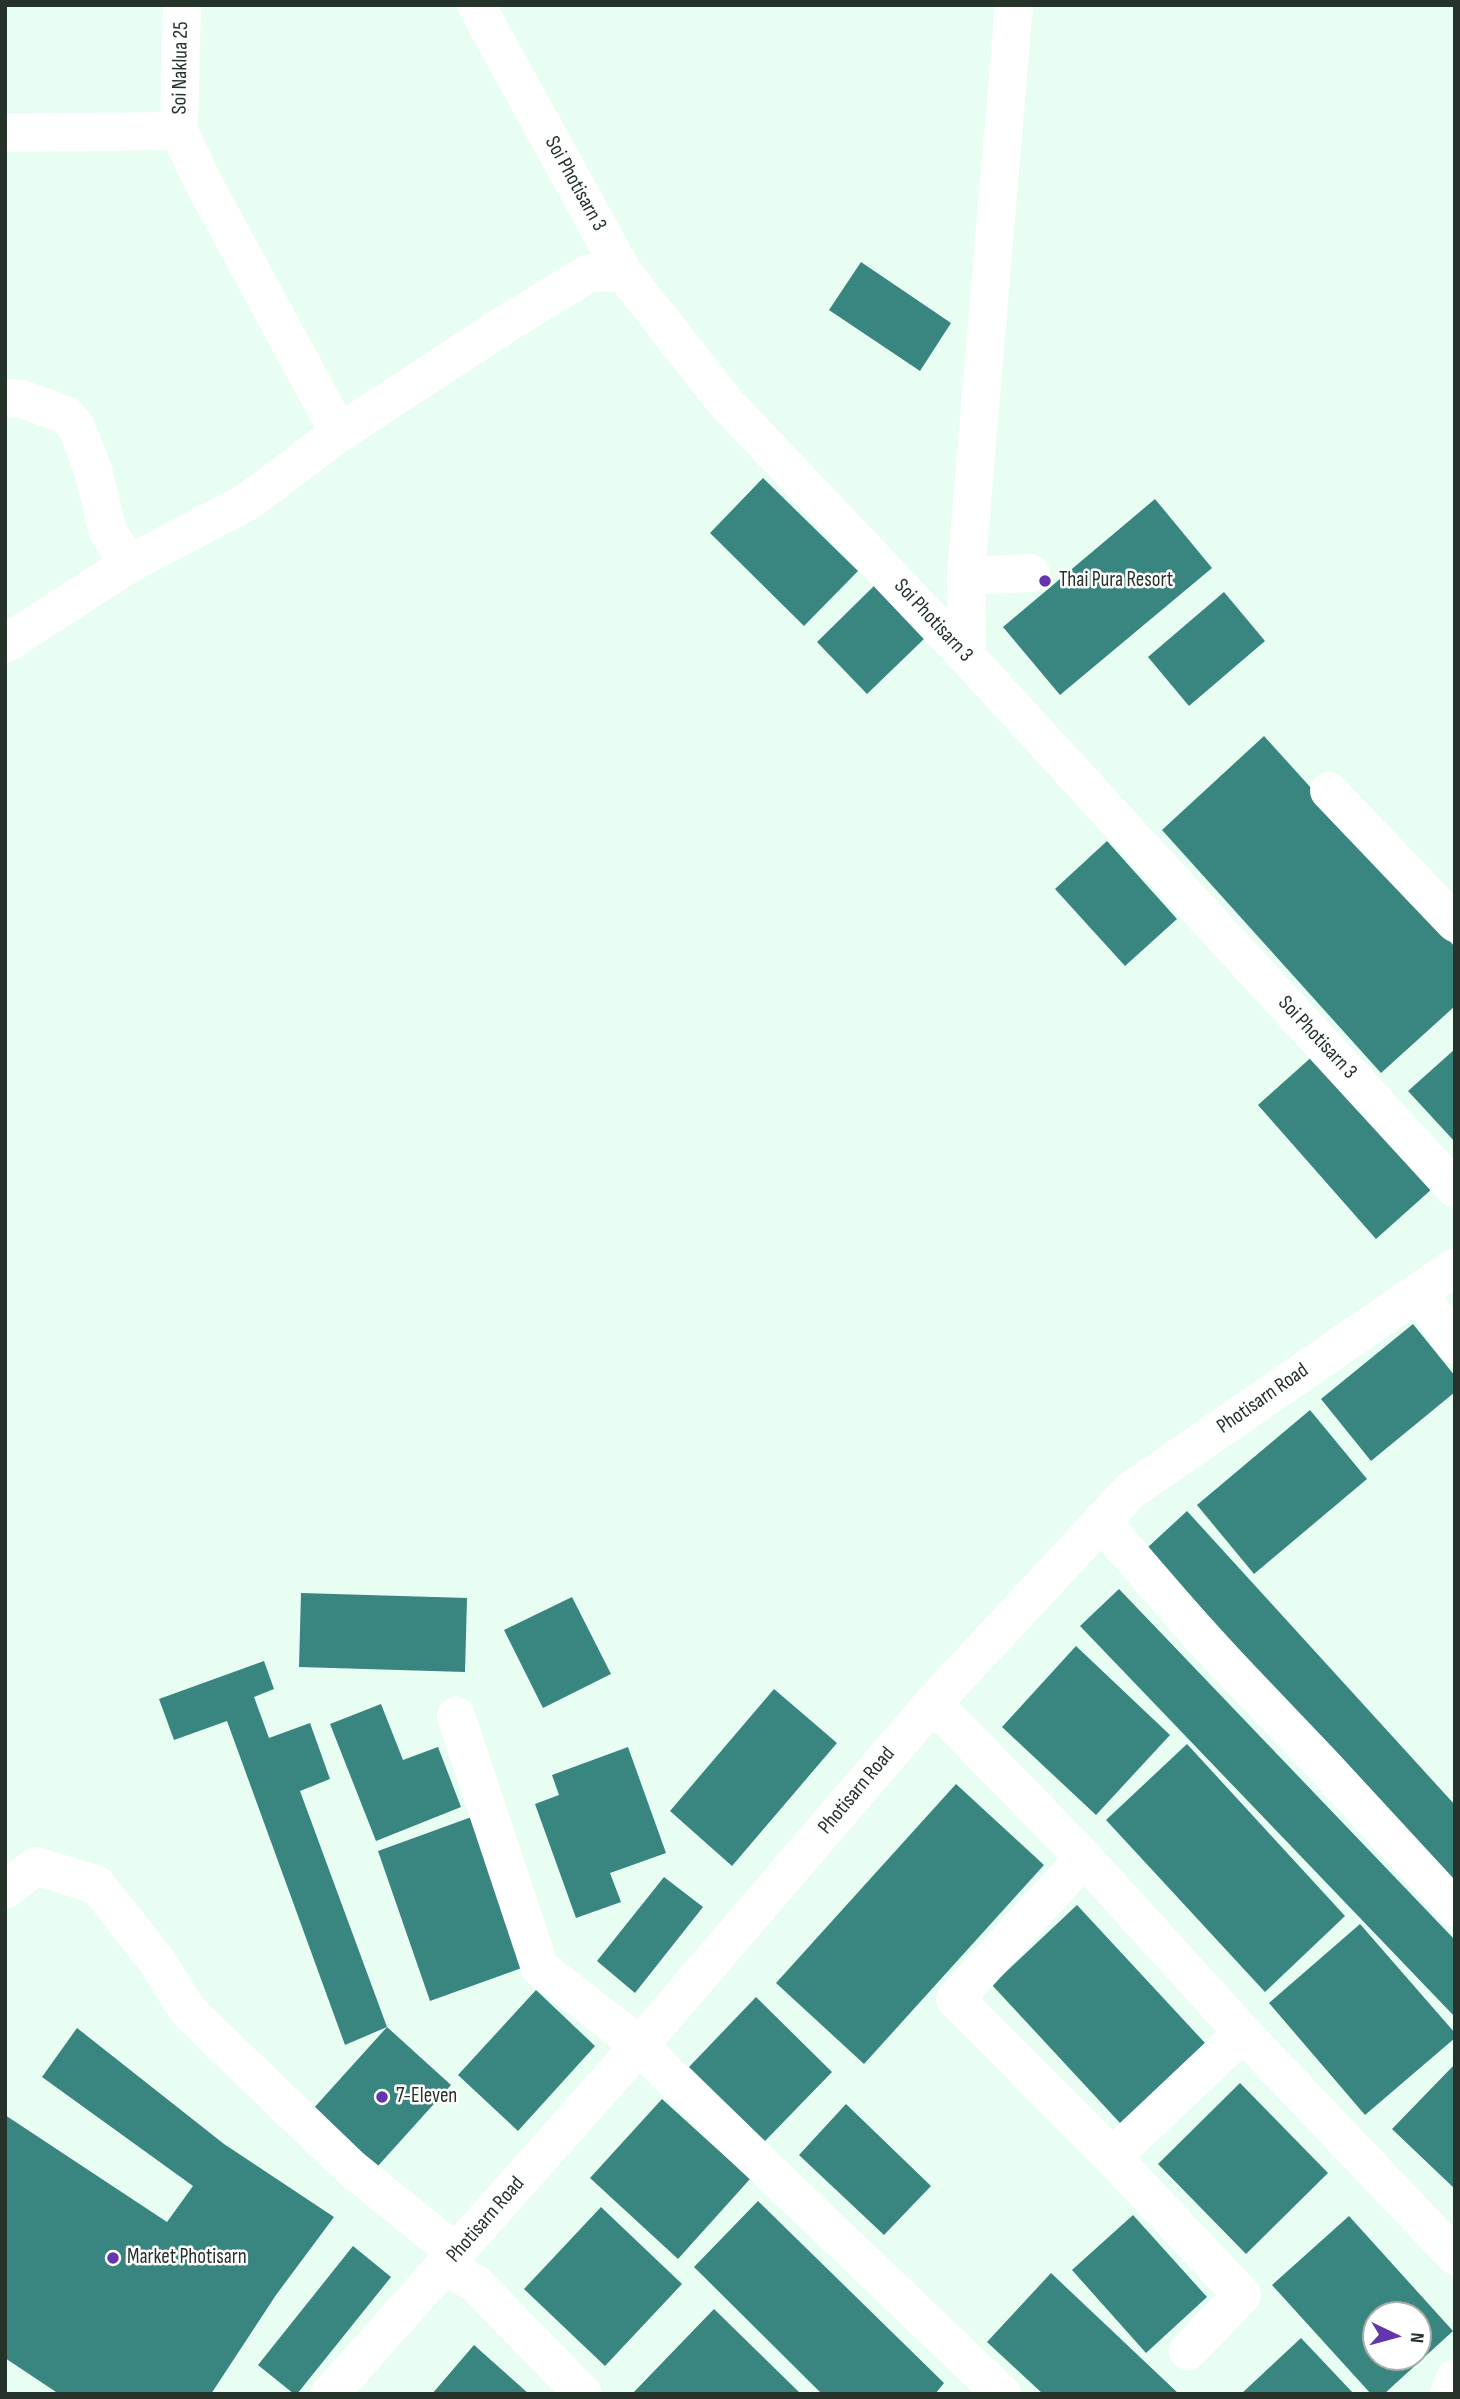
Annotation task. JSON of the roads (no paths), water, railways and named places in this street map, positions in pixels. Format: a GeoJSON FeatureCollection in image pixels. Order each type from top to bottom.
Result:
{"type":"FeatureCollection","features":[{"type":"Feature","properties":{"kind":"street","name":"Soi Naklua 25"},"geometry":{"type":"LineString","coordinates":[[179,131],[182,5]]}},
{"type":"Feature","properties":{"kind":"street","name":"Soi Photisarn 3"},"geometry":{"type":"LineString","coordinates":[[476,5],[623,272],[726,403],[967,657],[1455,1189]]}},
{"type":"Feature","properties":{"kind":"street"},"geometry":{"type":"LineString","coordinates":[[967,657],[966,573],[1014,5]]}},
{"type":"Feature","properties":{"kind":"street"},"geometry":{"type":"LineString","coordinates":[[5,133],[179,131],[204,184],[339,433]]}},
{"type":"Feature","properties":{"kind":"street"},"geometry":{"type":"LineString","coordinates":[[5,644],[129,564],[249,501],[339,433],[589,273],[623,272]]}},
{"type":"Feature","properties":{"kind":"street"},"geometry":{"type":"LineString","coordinates":[[5,398],[22,399],[66,415],[77,428],[93,470],[108,532],[129,564]]}},
{"type":"Feature","properties":{"kind":"street"},"geometry":{"type":"LineString","coordinates":[[966,573],[1031,573]]}},
{"type":"Feature","properties":{"kind":"street"},"geometry":{"type":"LineString","coordinates":[[1329,791],[1455,923]]}},
{"type":"Feature","properties":{"kind":"street","name":"Photisarn Road"},"geometry":{"type":"LineString","coordinates":[[330,2394],[640,2045],[933,1703],[1130,1490],[1455,1267]]}},
{"type":"Feature","properties":{"kind":"street"},"geometry":{"type":"LineString","coordinates":[[1418,1292],[1455,1345]]}},
{"type":"Feature","properties":{"kind":"street"},"geometry":{"type":"LineString","coordinates":[[1101,1521],[1203,1639],[1325,1766],[1455,1908]]}},
{"type":"Feature","properties":{"kind":"street"},"geometry":{"type":"LineString","coordinates":[[933,1703],[1084,1858],[1243,2034],[1455,2256]]}},
{"type":"Feature","properties":{"kind":"street"},"geometry":{"type":"LineString","coordinates":[[456,1716],[540,1968],[640,2045],[1002,2394]]}},
{"type":"Feature","properties":{"kind":"street"},"geometry":{"type":"LineString","coordinates":[[1084,1858],[955,1999],[1112,2157],[1242,2294],[1188,2351]]}},
{"type":"Feature","properties":{"kind":"street"},"geometry":{"type":"LineString","coordinates":[[5,1890],[36,1866],[97,1885],[156,1960],[189,2012],[350,2167],[451,2259],[583,2394]]}},
{"type":"Feature","properties":{"kind":"street"},"geometry":{"type":"LineString","coordinates":[[1112,2157],[1243,2034]]}},
{"type":"Feature","properties":{"kind":"place","name":"Thai Pura Resort"},"geometry":{"type":"Point","coordinates":[1045,581]}},
{"type":"Feature","properties":{"kind":"place","name":"7-Eleven"},"geometry":{"type":"Point","coordinates":[382,2097]}},
{"type":"Feature","properties":{"kind":"place","name":"Market Photisarn"},"geometry":{"type":"Point","coordinates":[113,2258]}}]}
